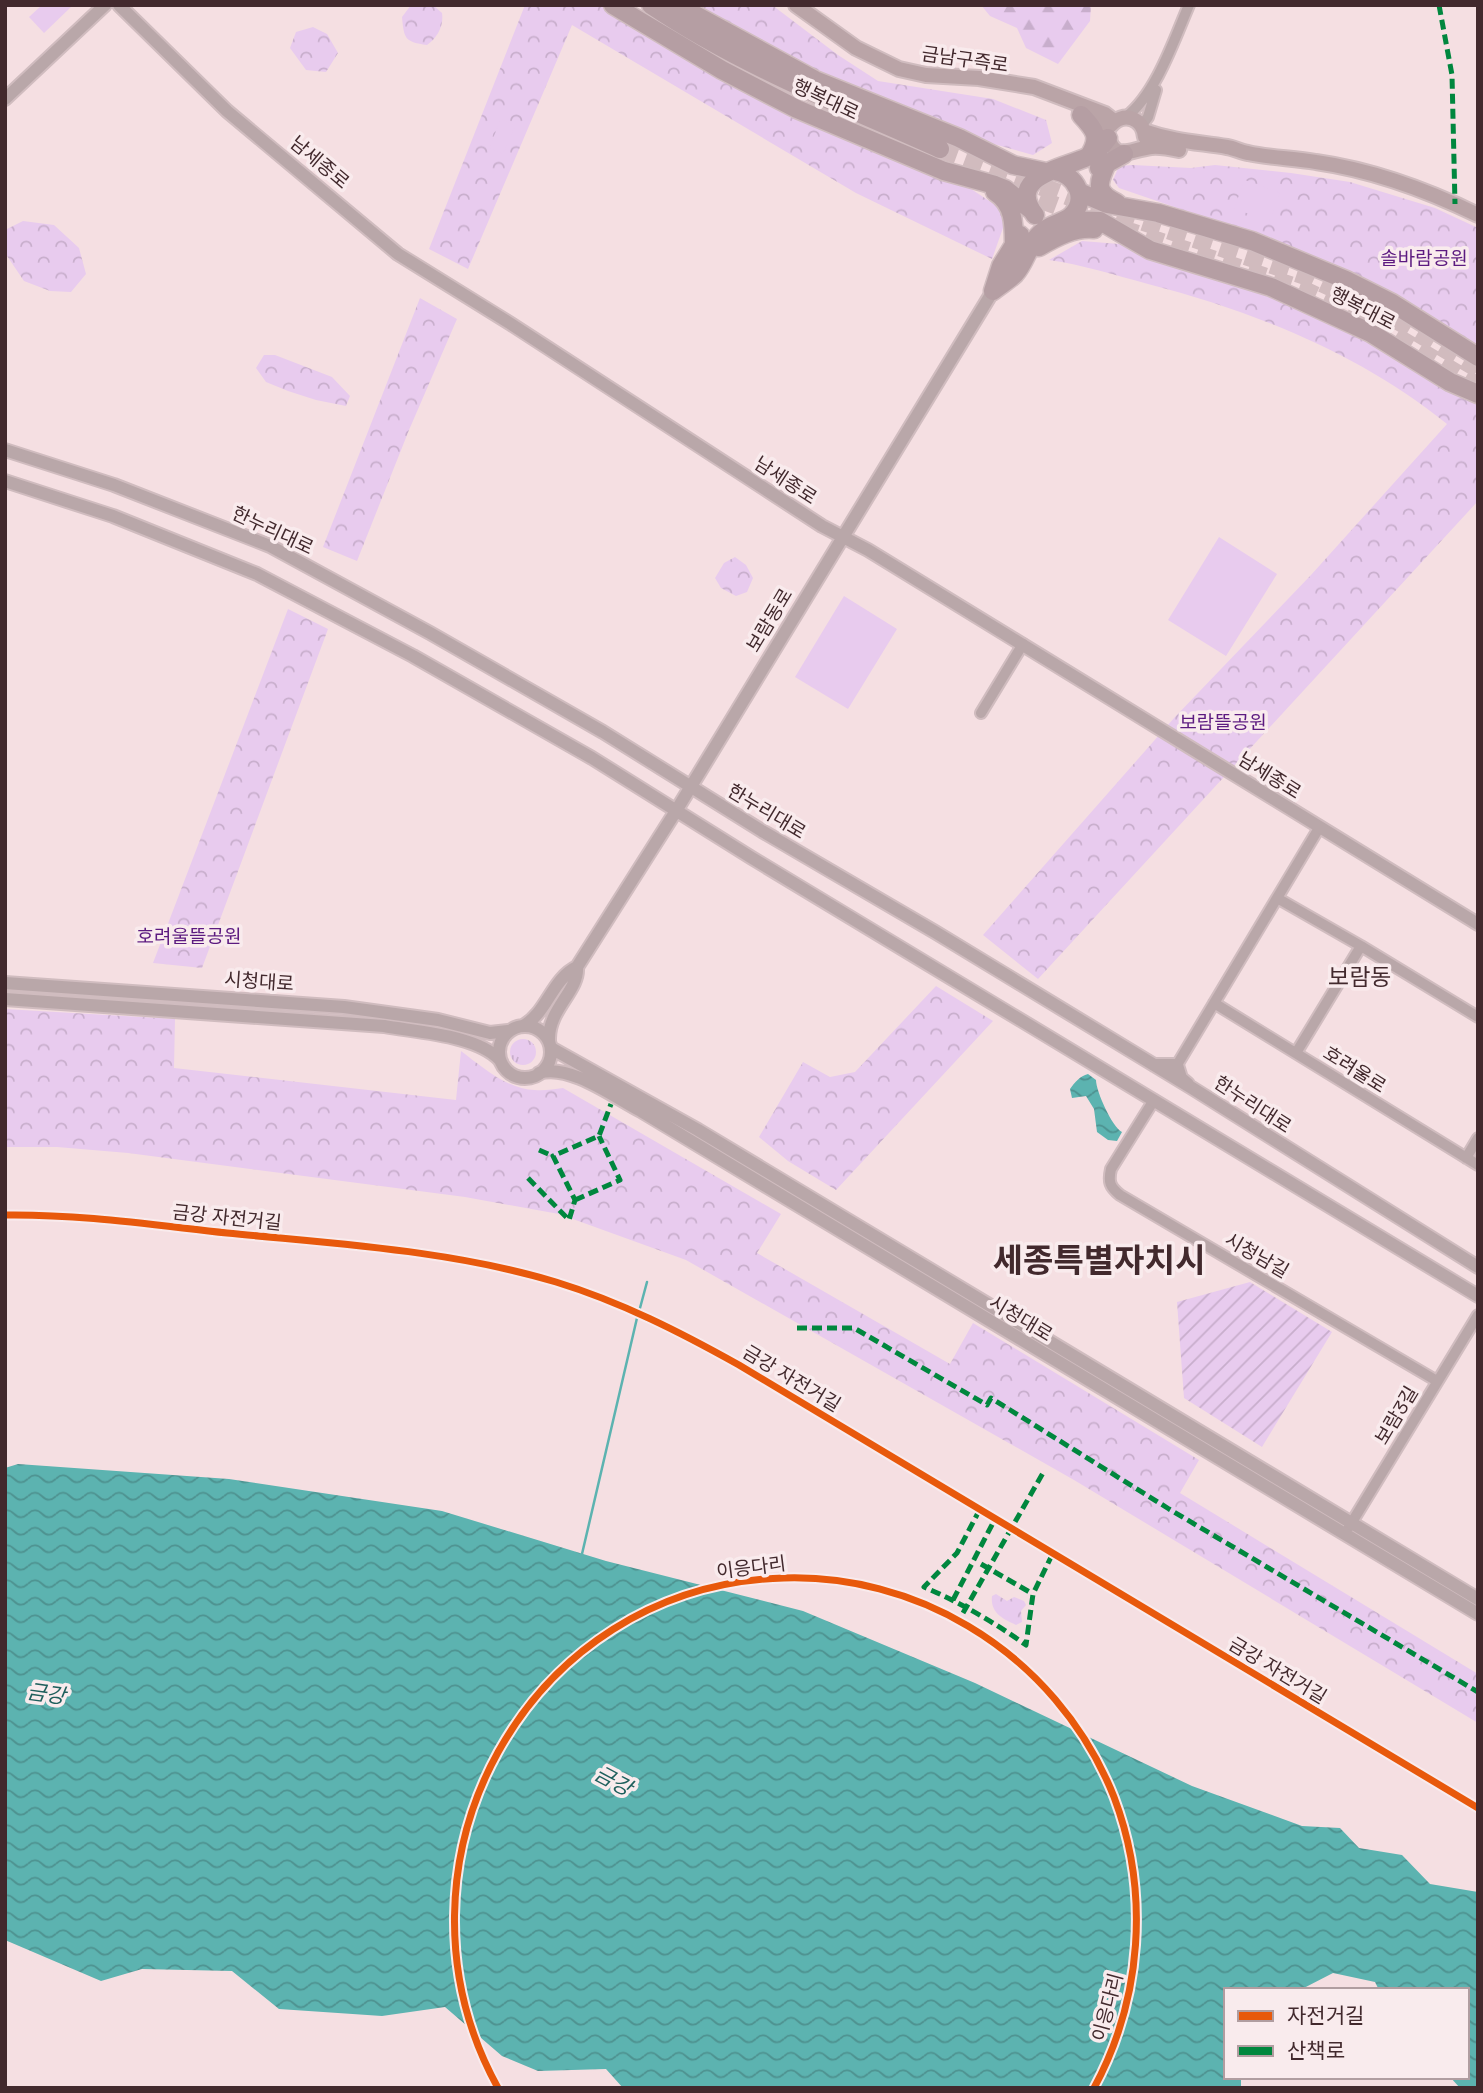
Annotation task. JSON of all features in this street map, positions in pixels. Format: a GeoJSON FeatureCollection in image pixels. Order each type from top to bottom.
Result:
{"type":"FeatureCollection","features":[{"type":"Feature","properties":{"kind":"highway","name":"행복대로"},"geometry":{"type":"LineString","coordinates":[[613,5],[722,70],[797,109],[995,185],[1030,209]]}},
{"type":"Feature","properties":{"kind":"highway"},"geometry":{"type":"LineString","coordinates":[[626,5],[663,29],[733,67],[819,109],[942,163],[957,166],[963,155],[963,145],[959,138]]}},
{"type":"Feature","properties":{"kind":"highway"},"geometry":{"type":"LineString","coordinates":[[651,5],[737,55],[829,100],[1003,197],[1010,208],[1021,249]]}},
{"type":"Feature","properties":{"kind":"highway","name":"행복대로"},"geometry":{"type":"LineString","coordinates":[[677,5],[815,80],[959,138],[1013,164],[1050,171]]}},
{"type":"Feature","properties":{"kind":"highway"},"geometry":{"type":"LineString","coordinates":[[1081,115],[1092,127],[1096,138],[1089,156]]}},
{"type":"Feature","properties":{"kind":"highway"},"geometry":{"type":"LineString","coordinates":[[993,291],[1016,273],[1023,230],[1030,209],[1028,191],[1031,182],[1050,171],[1089,156],[1102,146],[1116,125]]}},
{"type":"Feature","properties":{"kind":"highway"},"geometry":{"type":"LineString","coordinates":[[1021,249],[1042,231],[1062,221],[1077,208],[1079,192],[1099,168],[1130,153]]}},
{"type":"Feature","properties":{"kind":"highway"},"geometry":{"type":"LineString","coordinates":[[1107,163],[1099,180],[1101,191],[1108,199],[1126,208]]}},
{"type":"Feature","properties":{"kind":"highway"},"geometry":{"type":"LineString","coordinates":[[1050,171],[1071,177],[1079,192]]}},
{"type":"Feature","properties":{"kind":"highway","name":"행복대로"},"geometry":{"type":"LineString","coordinates":[[1079,192],[1107,204],[1158,213],[1252,241],[1346,280],[1392,303],[1478,357]]}},
{"type":"Feature","properties":{"kind":"highway"},"geometry":{"type":"LineString","coordinates":[[1030,209],[1042,220],[1062,221]]}},
{"type":"Feature","properties":{"kind":"highway"},"geometry":{"type":"LineString","coordinates":[[1150,250],[1142,240],[1140,229],[1146,218],[1158,213]]}},
{"type":"Feature","properties":{"kind":"highway","name":"행복대로"},"geometry":{"type":"LineString","coordinates":[[1062,221],[1074,218],[1100,221],[1150,250],[1271,288],[1371,333],[1450,382],[1478,394]]}},
{"type":"Feature","properties":{"kind":"highway"},"geometry":{"type":"LineString","coordinates":[[1021,249],[1087,228],[1109,232],[1150,250]]}},
{"type":"Feature","properties":{"kind":"main road","name":"금남구즉로"},"geometry":{"type":"LineString","coordinates":[[796,5],[856,48],[899,69],[926,75],[978,78],[1034,88],[1105,114],[1116,125],[1105,128],[1081,115],[1026,94],[1021,87]]}},
{"type":"Feature","properties":{"kind":"main road"},"geometry":{"type":"LineString","coordinates":[[1245,153],[1236,158],[1152,147],[1130,153],[1113,149],[1116,125],[1138,121],[1143,128],[1177,142],[1230,147],[1245,153],[1319,162],[1409,185],[1442,197],[1478,215]]}},
{"type":"Feature","properties":{"kind":"main road"},"geometry":{"type":"LineString","coordinates":[[1130,153],[1143,143],[1143,128]]}},
{"type":"Feature","properties":{"kind":"street"},"geometry":{"type":"LineString","coordinates":[[5,99],[105,5]]}},
{"type":"Feature","properties":{"kind":"street","name":"남세종로"},"geometry":{"type":"LineString","coordinates":[[118,5],[227,111],[398,254],[822,526],[845,536],[1478,924]]}},
{"type":"Feature","properties":{"kind":"street"},"geometry":{"type":"LineString","coordinates":[[1116,125],[1139,107],[1161,70],[1189,5]]}},
{"type":"Feature","properties":{"kind":"street"},"geometry":{"type":"LineString","coordinates":[[1143,128],[1161,70]]}},
{"type":"Feature","properties":{"kind":"street","name":"보람동로"},"geometry":{"type":"LineString","coordinates":[[577,967],[676,811],[993,291]]}},
{"type":"Feature","properties":{"kind":"street","name":"한누리대로"},"geometry":{"type":"LineString","coordinates":[[5,450],[114,485],[270,546],[603,732],[1192,1088],[1475,1264]]}},
{"type":"Feature","properties":{"kind":"street"},"geometry":{"type":"LineString","coordinates":[[5,481],[113,516],[257,574],[413,656],[592,758],[1478,1296]]}},
{"type":"Feature","properties":{"kind":"street"},"geometry":{"type":"LineString","coordinates":[[981,713],[1023,645]]}},
{"type":"Feature","properties":{"kind":"street"},"geometry":{"type":"LineString","coordinates":[[1192,1088],[1181,1078],[1177,1065],[1319,828]]}},
{"type":"Feature","properties":{"kind":"street"},"geometry":{"type":"LineString","coordinates":[[1277,898],[1478,1017]]}},
{"type":"Feature","properties":{"kind":"street"},"geometry":{"type":"LineString","coordinates":[[1296,1053],[1361,946]]}},
{"type":"Feature","properties":{"kind":"street"},"geometry":{"type":"LineString","coordinates":[[577,967],[578,976],[548,1028],[549,1062],[539,1073],[524,1078],[516,1076],[504,1067],[500,1060],[500,1044],[508,1031],[533,1020],[568,971],[577,967]]}},
{"type":"Feature","properties":{"kind":"street","name":"시청대로"},"geometry":{"type":"LineString","coordinates":[[5,983],[344,1007],[438,1020],[490,1032],[508,1031]]}},
{"type":"Feature","properties":{"kind":"street","name":"시청대로"},"geometry":{"type":"LineString","coordinates":[[5,999],[384,1026],[443,1036],[486,1048],[500,1060]]}},
{"type":"Feature","properties":{"kind":"street","name":"호려울로"},"geometry":{"type":"LineString","coordinates":[[1214,1003],[1478,1165]]}},
{"type":"Feature","properties":{"kind":"street"},"geometry":{"type":"LineString","coordinates":[[523,1026],[538,1029],[550,1044]]}},
{"type":"Feature","properties":{"kind":"street","name":"시청대로"},"geometry":{"type":"LineString","coordinates":[[550,1044],[698,1130],[1239,1457],[1478,1614]]}},
{"type":"Feature","properties":{"kind":"street"},"geometry":{"type":"LineString","coordinates":[[1150,1065],[1177,1065]]}},
{"type":"Feature","properties":{"kind":"street","name":"시청대로"},"geometry":{"type":"LineString","coordinates":[[539,1073],[558,1070],[581,1079],[641,1111],[1020,1340],[1348,1528],[1478,1599]]}},
{"type":"Feature","properties":{"kind":"street","name":"시청남길"},"geometry":{"type":"LineString","coordinates":[[1154,1100],[1111,1169],[1108,1181],[1112,1188],[1437,1381]]}},
{"type":"Feature","properties":{"kind":"street"},"geometry":{"type":"LineString","coordinates":[[1466,1158],[1478,1138]]}},
{"type":"Feature","properties":{"kind":"street","name":"보람3길"},"geometry":{"type":"LineString","coordinates":[[1348,1528],[1478,1315]]}},
{"type":"Feature","properties":{"kind":"green space"},"geometry":{"type":"Polygon","coordinates":[[[42,5],[71,7],[44,33],[29,17],[42,5]]]}},
{"type":"Feature","properties":{"kind":"green space"},"geometry":{"type":"Polygon","coordinates":[[[411,5],[433,5],[442,13],[439,31],[427,45],[410,41],[405,35],[402,17],[411,5]]]}},
{"type":"Feature","properties":{"kind":"green space"},"geometry":{"type":"Polygon","coordinates":[[[525,5],[602,5],[642,32],[927,171],[968,187],[1003,210],[1003,228],[992,259],[856,193],[572,25],[468,269],[429,249],[525,5]]]}},
{"type":"Feature","properties":{"kind":"green space"},"geometry":{"type":"Polygon","coordinates":[[[685,5],[772,5],[838,55],[878,81],[993,99],[1046,120],[1052,143],[1033,155],[976,139],[823,80],[685,5]]]}},
{"type":"Feature","properties":{"kind":"green space"},"geometry":{"type":"Polygon","coordinates":[[[981,5],[1091,5],[1090,21],[1058,64],[1026,48],[1017,28],[990,16],[981,5]]]}},
{"type":"Feature","properties":{"kind":"green space"},"geometry":{"type":"Polygon","coordinates":[[[313,27],[327,34],[338,53],[326,72],[306,70],[290,48],[296,32],[313,27]]]}},
{"type":"Feature","properties":{"kind":"green space"},"geometry":{"type":"Polygon","coordinates":[[[501,119],[515,126],[503,154],[489,148],[501,119]]]}},
{"type":"Feature","properties":{"kind":"green space","name":"솔바람공원"},"geometry":{"type":"Polygon","coordinates":[[[1215,165],[1350,182],[1435,208],[1478,228],[1478,351],[1227,225],[1119,188],[1113,180],[1119,166],[1191,168],[1215,165]]]}},
{"type":"Feature","properties":{"kind":"green space"},"geometry":{"type":"Polygon","coordinates":[[[1245,180],[1280,193],[1269,222],[1234,208],[1245,180]]]}},
{"type":"Feature","properties":{"kind":"green space"},"geometry":{"type":"Polygon","coordinates":[[[23,221],[54,225],[79,248],[86,274],[71,292],[50,291],[24,281],[5,253],[5,230],[23,221]]]}},
{"type":"Feature","properties":{"kind":"green space","name":"보람뜰공원"},"geometry":{"type":"Polygon","coordinates":[[[1082,241],[1119,244],[1315,311],[1467,395],[1478,403],[1478,501],[1038,979],[983,935],[1175,717],[1311,575],[1447,424],[1414,399],[1343,356],[1267,322],[1188,295],[1099,270],[1049,260],[1082,241]]]}},
{"type":"Feature","properties":{"kind":"green space"},"geometry":{"type":"Polygon","coordinates":[[[420,298],[457,319],[357,561],[323,547],[420,298]]]}},
{"type":"Feature","properties":{"kind":"green space"},"geometry":{"type":"Polygon","coordinates":[[[264,355],[275,355],[332,377],[350,396],[346,406],[316,400],[266,382],[256,368],[264,355]]]}},
{"type":"Feature","properties":{"kind":"green space"},"geometry":{"type":"Polygon","coordinates":[[[1219,537],[1277,574],[1226,656],[1168,620],[1219,537]]]}},
{"type":"Feature","properties":{"kind":"green space"},"geometry":{"type":"Polygon","coordinates":[[[735,557],[746,565],[753,578],[747,592],[736,596],[721,588],[715,578],[724,563],[735,557]]]}},
{"type":"Feature","properties":{"kind":"green space"},"geometry":{"type":"Polygon","coordinates":[[[844,596],[897,629],[848,709],[795,677],[844,596]]]}},
{"type":"Feature","properties":{"kind":"green space","name":"호려울뜰공원"},"geometry":{"type":"Polygon","coordinates":[[[288,609],[328,629],[202,968],[153,963],[288,609]]]}},
{"type":"Feature","properties":{"kind":"green space"},"geometry":{"type":"Polygon","coordinates":[[[936,986],[993,1021],[836,1190],[788,1161],[759,1137],[803,1062],[830,1077],[855,1072],[936,986]]]}},
{"type":"Feature","properties":{"kind":"green space"},"geometry":{"type":"Polygon","coordinates":[[[5,1009],[175,1019],[174,1068],[456,1100],[461,1051],[495,1076],[515,1086],[538,1090],[563,1088],[781,1214],[757,1253],[950,1364],[973,1323],[1199,1460],[1180,1493],[1478,1674],[1478,1723],[1074,1480],[686,1260],[559,1214],[465,1197],[128,1153],[57,1147],[5,1147],[5,1009]]]}},
{"type":"Feature","properties":{"kind":"green space"},"geometry":{"type":"Polygon","coordinates":[[[523,1039],[532,1043],[536,1052],[532,1061],[523,1065],[514,1061],[510,1052],[514,1043],[523,1039]]]}},
{"type":"Feature","properties":{"kind":"green space"},"geometry":{"type":"Polygon","coordinates":[[[1250,1282],[1332,1332],[1262,1447],[1184,1398],[1177,1302],[1250,1282]]]}},
{"type":"Feature","properties":{"kind":"green space"},"geometry":{"type":"Polygon","coordinates":[[[996,1594],[1007,1601],[1014,1597],[1024,1601],[1026,1605],[1021,1611],[1022,1622],[1016,1625],[998,1615],[992,1602],[992,1596],[996,1594]]]}},
{"type":"Feature","properties":{"kind":"water"},"geometry":{"type":"Polygon","coordinates":[[[1088,1074],[1096,1080],[1105,1108],[1122,1132],[1117,1141],[1108,1140],[1097,1132],[1094,1109],[1086,1096],[1072,1098],[1070,1089],[1088,1074]]]}},
{"type":"Feature","properties":{"kind":"water","name":"금강"},"geometry":{"type":"Polygon","coordinates":[[[18,1464],[229,1479],[442,1511],[606,1561],[803,1611],[975,1683],[1192,1786],[1302,1826],[1340,1828],[1359,1848],[1402,1855],[1430,1884],[1478,1892],[1478,2088],[1460,2088],[1452,2079],[1469,2079],[1469,1988],[1378,1988],[1375,1982],[1333,1973],[1304,1988],[1224,1988],[1224,2079],[1241,2079],[1241,2088],[623,2088],[606,2069],[538,2071],[502,2056],[445,2007],[382,2016],[279,2009],[232,1971],[142,1969],[101,1981],[5,1940],[5,1468],[18,1464]]]}},
{"type":"Feature","properties":{"kind":"waterway"},"geometry":{"type":"LineString","coordinates":[[640,1308],[647,1282]]}},
{"type":"Feature","properties":{"kind":"waterway"},"geometry":{"type":"LineString","coordinates":[[582,1554],[637,1318]]}},
{"type":"Feature","properties":{"kind":"tunnel"},"geometry":{"type":"LineString","coordinates":[[940,149],[1075,199],[1308,277],[1376,308],[1478,369]]}},
{"type":"Feature","properties":{"kind":"tunnel"},"geometry":{"type":"LineString","coordinates":[[1014,190],[1087,217]]}},
{"type":"Feature","properties":{"kind":"tunnel"},"geometry":{"type":"LineString","coordinates":[[1120,228],[1302,289],[1369,320],[1478,386]]}},
{"type":"Feature","properties":{"kind":"marked path"},"geometry":{"type":"LineString","coordinates":[[1439,5],[1452,75],[1455,204]]}},
{"type":"Feature","properties":{"kind":"marked path"},"geometry":{"type":"LineString","coordinates":[[528,1178],[569,1220],[575,1200],[553,1156],[599,1136],[611,1104]]}},
{"type":"Feature","properties":{"kind":"marked path"},"geometry":{"type":"LineString","coordinates":[[575,1200],[620,1180],[599,1136]]}},
{"type":"Feature","properties":{"kind":"marked path"},"geometry":{"type":"LineString","coordinates":[[539,1150],[553,1156]]}},
{"type":"Feature","properties":{"kind":"marked path"},"geometry":{"type":"LineString","coordinates":[[797,1328],[854,1328],[987,1405],[991,1398],[1169,1509],[1478,1692]]}},
{"type":"Feature","properties":{"kind":"marked path"},"geometry":{"type":"LineString","coordinates":[[963,1613],[1043,1473]]}},
{"type":"Feature","properties":{"kind":"marked path"},"geometry":{"type":"LineString","coordinates":[[980,1509],[957,1553],[924,1587],[976,1613],[1026,1645],[1033,1594],[1053,1553]]}},
{"type":"Feature","properties":{"kind":"marked path"},"geometry":{"type":"LineString","coordinates":[[953,1600],[995,1519]]}},
{"type":"Feature","properties":{"kind":"marked path"},"geometry":{"type":"LineString","coordinates":[[981,1564],[1033,1594]]}},
{"type":"Feature","properties":{"kind":"cycle path","name":"금강 자전거길"},"geometry":{"type":"LineString","coordinates":[[5,1215],[116,1221],[434,1255],[516,1271],[556,1282],[627,1308],[739,1365],[1478,1808]]}},
{"type":"Feature","properties":{"kind":"cycle path","name":"이응다리"},"geometry":{"type":"LineString","coordinates":[[498,2088],[464,2002],[455,1915],[466,1830],[498,1752],[548,1684],[613,1629],[693,1593],[784,1578],[832,1580],[879,1589],[947,1614],[1015,1659],[1055,1700],[1089,1746],[1114,1797],[1125,1833],[1133,1870],[1136,1907],[1136,1945],[1131,1982],[1110,2054],[1094,2088]]}},
{"type":"Feature","properties":{"kind":"district","name":"보람동"},"geometry":{"type":"Point","coordinates":[1360,977]}},
{"type":"Feature","properties":{"kind":"district","name":"세종특별자치시"},"geometry":{"type":"Point","coordinates":[1099,1260]}}]}
